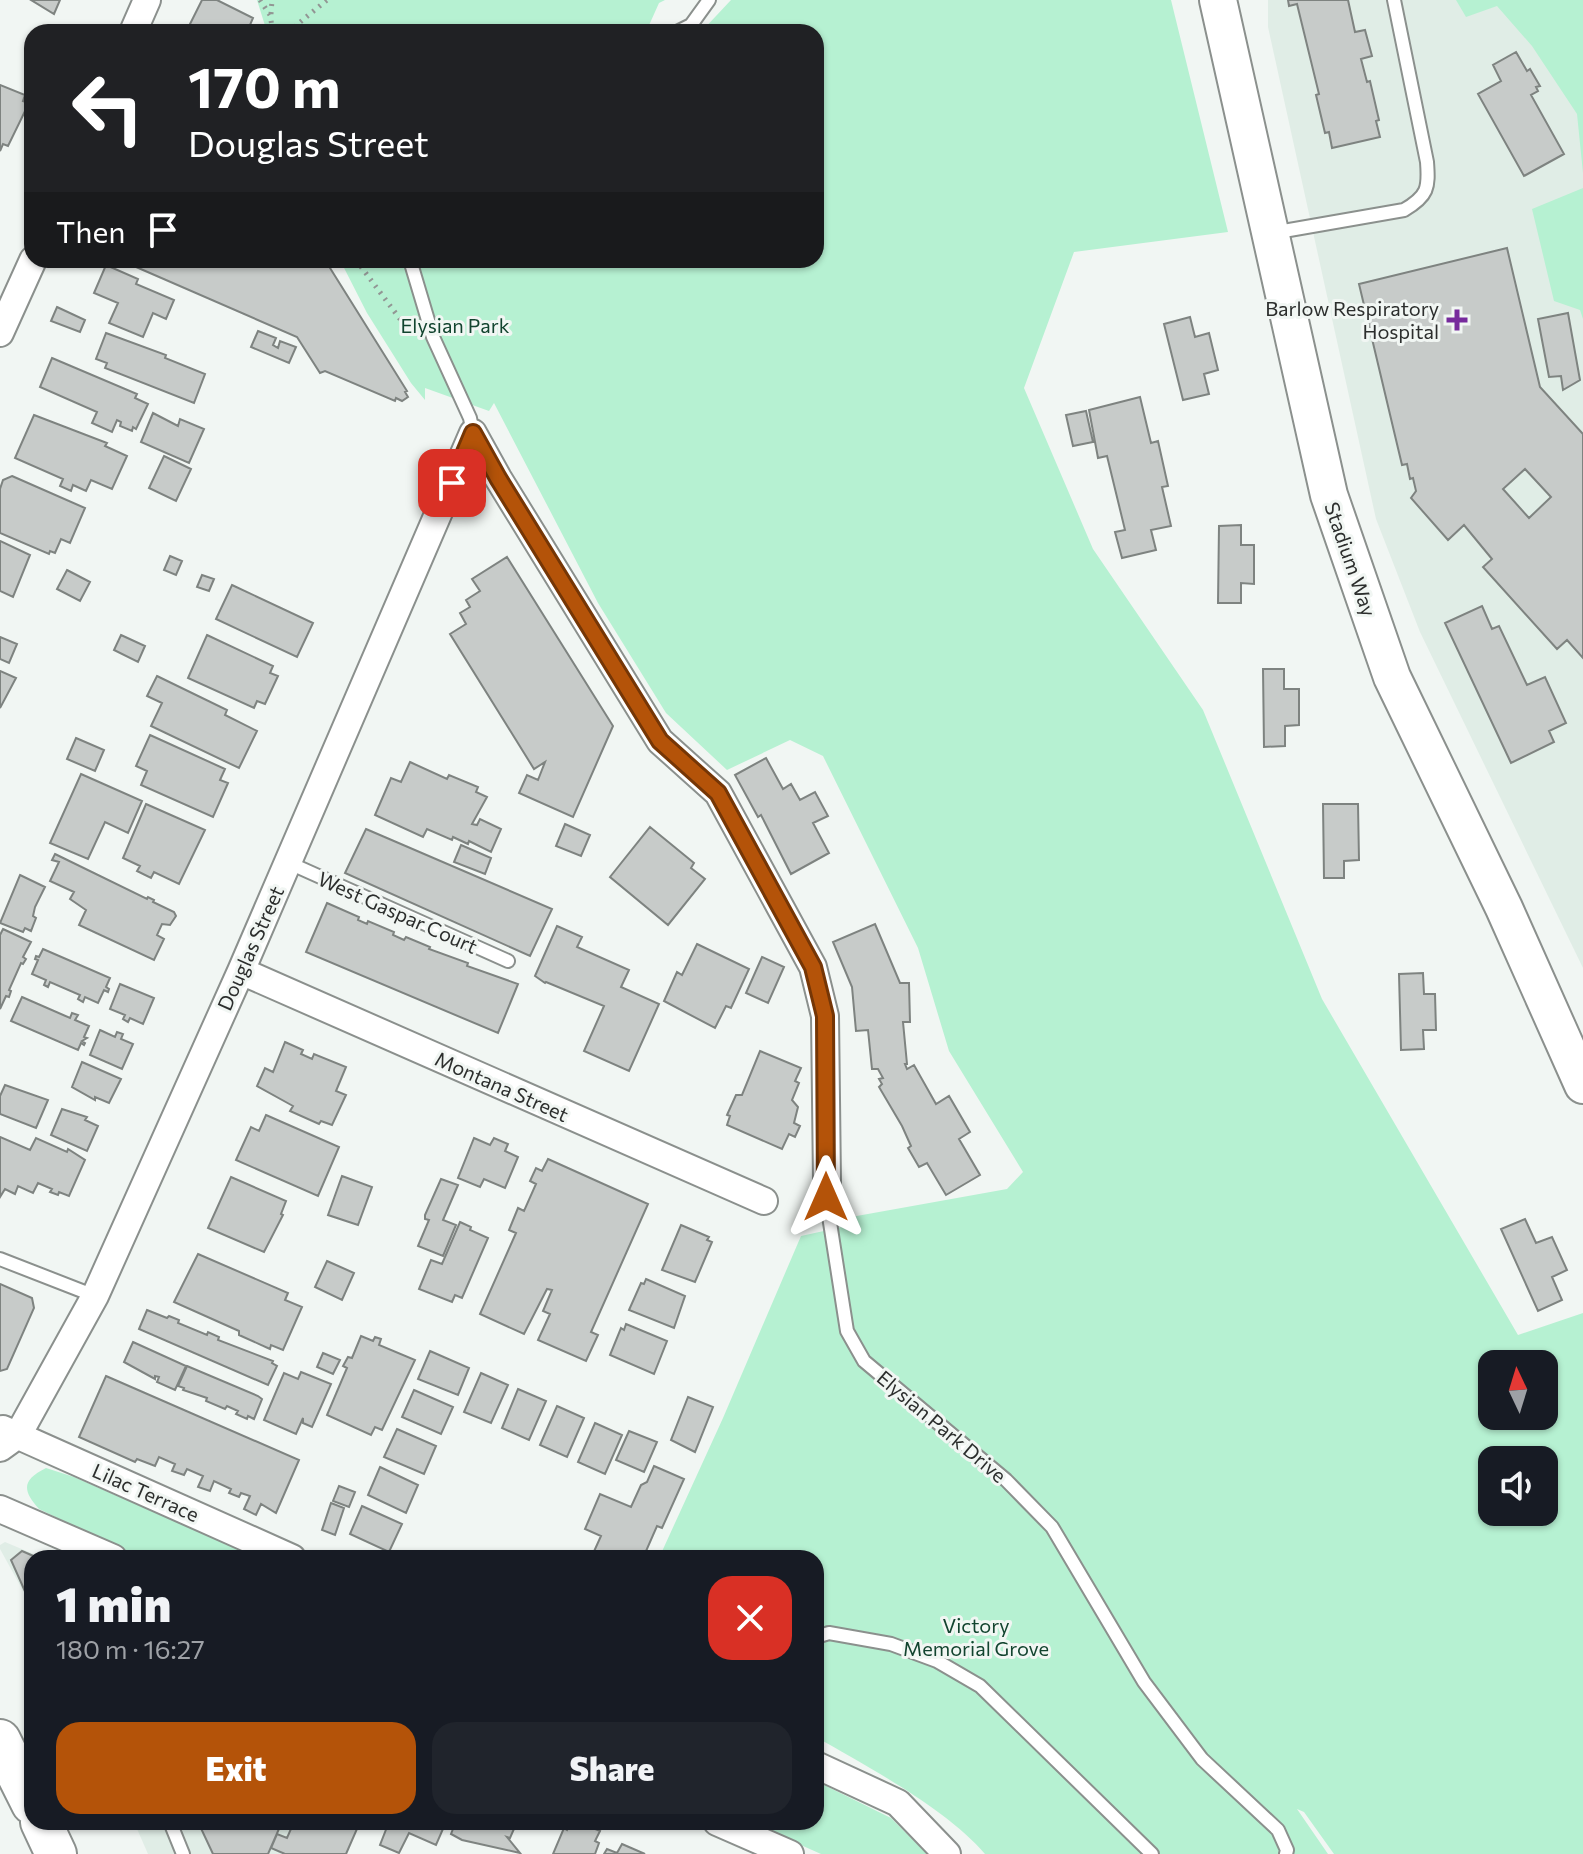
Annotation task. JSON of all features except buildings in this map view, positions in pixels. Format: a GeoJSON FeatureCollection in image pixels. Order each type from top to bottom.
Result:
{"type":"FeatureCollection","features":[{"type":"Feature","properties":{"kind":"main road"},"geometry":{"type":"LineString","coordinates":[[9,1747],[24,1784]]}},
{"type":"Feature","properties":{"kind":"main road"},"geometry":{"type":"LineString","coordinates":[[45,1830],[56,1854]]}},
{"type":"Feature","properties":{"kind":"street"},"geometry":{"type":"LineString","coordinates":[[136,24],[147,0]]}},
{"type":"Feature","properties":{"kind":"street","name":"Stadium Way"},"geometry":{"type":"LineString","coordinates":[[1218,0],[1329,495],[1392,677],[1504,908],[1583,1085]]}},
{"type":"Feature","properties":{"kind":"street"},"geometry":{"type":"LineString","coordinates":[[0,333],[29,268]]}},
{"type":"Feature","properties":{"kind":"street","name":"Douglas Street"},"geometry":{"type":"LineString","coordinates":[[6,1437],[95,1296],[241,971],[473,433]]}},
{"type":"Feature","properties":{"kind":"street","name":"Elysian Park Drive"},"geometry":{"type":"LineString","coordinates":[[473,433],[660,741],[718,793],[813,967],[825,1016],[827,1182]]}},
{"type":"Feature","properties":{"kind":"street","name":"Montana Street"},"geometry":{"type":"LineString","coordinates":[[241,971],[764,1201]]}},
{"type":"Feature","properties":{"kind":"street","name":"Lilac Terrace"},"geometry":{"type":"LineString","coordinates":[[6,1437],[273,1550]]}},
{"type":"Feature","properties":{"kind":"street"},"geometry":{"type":"LineString","coordinates":[[0,1509],[95,1550]]}},
{"type":"Feature","properties":{"kind":"street"},"geometry":{"type":"LineString","coordinates":[[824,1769],[898,1803],[947,1854]]}},
{"type":"Feature","properties":{"kind":"street"},"geometry":{"type":"LineString","coordinates":[[735,1830],[790,1854]]}},
{"type":"Feature","properties":{"kind":"lane"},"geometry":{"type":"LineString","coordinates":[[692,24],[709,0]]}},
{"type":"Feature","properties":{"kind":"lane"},"geometry":{"type":"LineString","coordinates":[[1269,233],[1404,210],[1421,200],[1428,182],[1427,162],[1394,0]]}},
{"type":"Feature","properties":{"kind":"lane","name":"Elysian Park Drive"},"geometry":{"type":"LineString","coordinates":[[412,268],[433,337],[470,418],[473,433]]}},
{"type":"Feature","properties":{"kind":"lane","name":"West Gaspar Court"},"geometry":{"type":"LineString","coordinates":[[287,862],[508,961]]}},
{"type":"Feature","properties":{"kind":"lane","name":"Elysian Park Drive"},"geometry":{"type":"LineString","coordinates":[[827,1182],[826,1197],[847,1331],[864,1361],[1006,1480],[1052,1527],[1144,1682],[1202,1759],[1278,1830],[1286,1854]]}},
{"type":"Feature","properties":{"kind":"lane"},"geometry":{"type":"LineString","coordinates":[[0,1259],[95,1296]]}},
{"type":"Feature","properties":{"kind":"lane"},"geometry":{"type":"LineString","coordinates":[[824,1635],[891,1644],[937,1661],[980,1686],[1152,1854]]}},
{"type":"Feature","properties":{"kind":"lane"},"geometry":{"type":"LineString","coordinates":[[173,1830],[183,1854]]}},
{"type":"Feature","properties":{"kind":"path"},"geometry":{"type":"LineString","coordinates":[[260,0],[270,15]]}},
{"type":"Feature","properties":{"kind":"path"},"geometry":{"type":"LineString","coordinates":[[272,0],[272,24]]}},
{"type":"Feature","properties":{"kind":"path"},"geometry":{"type":"LineString","coordinates":[[298,24],[327,0]]}},
{"type":"Feature","properties":{"kind":"path"},"geometry":{"type":"LineString","coordinates":[[362,268],[416,339],[445,366]]}},
{"type":"Feature","properties":{"kind":"shaded area","name":"Barlow Respiratory Hospital"},"geometry":{"type":"Polygon","coordinates":[[[1268,0],[1583,0],[1583,968],[1420,632],[1376,519],[1268,27],[1268,0]]]}},
{"type":"Feature","properties":{"kind":"shaded area"},"geometry":{"type":"Polygon","coordinates":[[[5,1542],[24,1550],[24,1592],[0,1549],[5,1542]]]}},
{"type":"Feature","properties":{"kind":"shaded area"},"geometry":{"type":"Polygon","coordinates":[[[138,1830],[290,1830],[281,1854],[148,1854],[138,1830]]]}},
{"type":"Feature","properties":{"kind":"green space"},"geometry":{"type":"Polygon","coordinates":[[[257,0],[665,0],[659,3],[650,24],[264,24],[257,0]]]}},
{"type":"Feature","properties":{"kind":"green space"},"geometry":{"type":"Polygon","coordinates":[[[731,0],[1171,0],[1228,232],[1074,252],[1024,388],[1093,549],[1203,710],[1322,999],[1518,1335],[1583,1313],[1583,1854],[1334,1854],[1304,1812],[1297,1809],[1328,1854],[985,1854],[929,1805],[824,1742],[824,1550],[663,1550],[801,1236],[842,1227],[840,1219],[1007,1189],[1023,1172],[949,1051],[918,948],[823,756],[790,740],[727,770],[666,713],[598,603],[494,403],[489,411],[425,388],[425,400],[367,313],[344,268],[824,268],[824,24],[708,24],[731,0]]]}},
{"type":"Feature","properties":{"kind":"green space"},"geometry":{"type":"Polygon","coordinates":[[[1456,0],[1583,0],[1583,173],[1577,114],[1532,46],[1497,6],[1466,17],[1456,0]]]}},
{"type":"Feature","properties":{"kind":"green space"},"geometry":{"type":"Polygon","coordinates":[[[1583,188],[1583,319],[1580,310],[1554,301],[1532,209],[1583,188]]]}},
{"type":"Feature","properties":{"kind":"green space"},"geometry":{"type":"Polygon","coordinates":[[[46,1468],[74,1477],[241,1550],[124,1550],[39,1509],[27,1491],[32,1477],[46,1468]]]}},
{"type":"Feature","properties":{"kind":"green space"},"geometry":{"type":"Polygon","coordinates":[[[824,1785],[891,1818],[927,1854],[821,1854],[767,1830],[824,1830],[824,1785]]]}},
{"type":"Feature","properties":{"kind":"place","name":"Barlow Respiratory Hospital"},"geometry":{"type":"Point","coordinates":[1457,320]}},
{"type":"Feature","properties":{"kind":"route"},"geometry":{"type":"LineString","coordinates":[[452,483],[473,433],[660,741],[718,793],[813,967],[825,1016],[826,1197]]}},
{"type":"Feature","properties":{"kind":"park label","name":"Elysian Park"},"geometry":{"type":"Point","coordinates":[455,325]}},
{"type":"Feature","properties":{"kind":"park label","name":"Victory Memorial Grove"},"geometry":{"type":"Point","coordinates":[976,1636]}}]}
